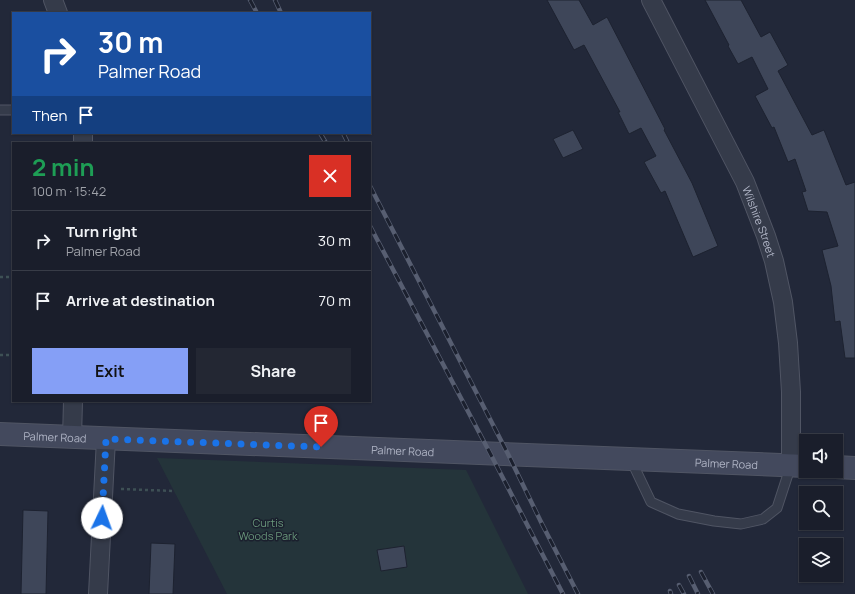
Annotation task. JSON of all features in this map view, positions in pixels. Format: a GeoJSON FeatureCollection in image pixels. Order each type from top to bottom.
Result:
{"type":"FeatureCollection","features":[{"type":"Feature","properties":{"kind":"street"},"geometry":{"type":"LineString","coordinates":[[53,0],[58,12]]}},
{"type":"Feature","properties":{"kind":"street","name":"Wilshire Street"},"geometry":{"type":"LineString","coordinates":[[652,0],[745,182],[774,261],[783,302],[788,343],[798,466]]}},
{"type":"Feature","properties":{"kind":"street"},"geometry":{"type":"LineString","coordinates":[[72,438],[73,402]]}},
{"type":"Feature","properties":{"kind":"street","name":"Palmer Road"},"geometry":{"type":"LineString","coordinates":[[0,434],[798,466]]}},
{"type":"Feature","properties":{"kind":"street"},"geometry":{"type":"LineString","coordinates":[[98,594],[106,439]]}},
{"type":"Feature","properties":{"kind":"street"},"geometry":{"type":"LineString","coordinates":[[843,467],[855,468]]}},
{"type":"Feature","properties":{"kind":"lane"},"geometry":{"type":"LineString","coordinates":[[0,110],[12,110]]}},
{"type":"Feature","properties":{"kind":"lane"},"geometry":{"type":"LineString","coordinates":[[631,459],[651,502],[678,514],[714,521],[741,524],[763,519],[777,508],[798,466]]}},
{"type":"Feature","properties":{"kind":"path"},"geometry":{"type":"LineString","coordinates":[[0,277],[12,277]]}},
{"type":"Feature","properties":{"kind":"path"},"geometry":{"type":"LineString","coordinates":[[0,355],[12,355]]}},
{"type":"Feature","properties":{"kind":"path"},"geometry":{"type":"LineString","coordinates":[[103,488],[174,491]]}},
{"type":"Feature","properties":{"kind":"green space","name":"Curtis Woods Park"},"geometry":{"type":"Polygon","coordinates":[[[157,458],[466,470],[528,594],[227,594],[157,458]]]}},
{"type":"Feature","properties":{"kind":"building"},"geometry":{"type":"Polygon","coordinates":[[[547,0],[579,0],[593,25],[607,17],[692,183],[718,246],[693,257],[665,191],[661,193],[644,162],[656,156],[641,128],[629,134],[618,112],[620,112],[584,45],[574,50],[547,0]]]}},
{"type":"Feature","properties":{"kind":"building"},"geometry":{"type":"Polygon","coordinates":[[[705,0],[741,0],[761,37],[770,32],[788,65],[778,71],[812,135],[824,130],[846,185],[855,182],[855,358],[845,358],[840,321],[835,322],[831,286],[822,250],[838,246],[827,212],[808,211],[802,192],[806,191],[795,159],[788,162],[774,127],[772,128],[755,96],[768,89],[752,57],[738,64],[705,0]]]}},
{"type":"Feature","properties":{"kind":"building"},"geometry":{"type":"Polygon","coordinates":[[[573,130],[583,149],[563,158],[553,139],[573,130]]]}},
{"type":"Feature","properties":{"kind":"building"},"geometry":{"type":"Polygon","coordinates":[[[23,510],[48,511],[46,594],[21,594],[23,510]]]}},
{"type":"Feature","properties":{"kind":"building"},"geometry":{"type":"Polygon","coordinates":[[[151,543],[175,544],[173,594],[149,594],[151,543]]]}},
{"type":"Feature","properties":{"kind":"building"},"geometry":{"type":"Polygon","coordinates":[[[404,546],[407,567],[381,571],[377,550],[404,546]]]}},
{"type":"Feature","properties":{"kind":"railway"},"geometry":{"type":"LineString","coordinates":[[250,0],[256,12]]}},
{"type":"Feature","properties":{"kind":"railway"},"geometry":{"type":"LineString","coordinates":[[275,0],[281,12]]}},
{"type":"Feature","properties":{"kind":"railway"},"geometry":{"type":"LineString","coordinates":[[321,134],[325,142]]}},
{"type":"Feature","properties":{"kind":"railway"},"geometry":{"type":"LineString","coordinates":[[344,134],[348,142]]}},
{"type":"Feature","properties":{"kind":"railway"},"geometry":{"type":"LineString","coordinates":[[371,188],[508,454],[578,594]]}},
{"type":"Feature","properties":{"kind":"railway"},"geometry":{"type":"LineString","coordinates":[[371,228],[563,594]]}},
{"type":"Feature","properties":{"kind":"railway"},"geometry":{"type":"LineString","coordinates":[[701,572],[713,594]]}},
{"type":"Feature","properties":{"kind":"railway"},"geometry":{"type":"LineString","coordinates":[[689,576],[698,594]]}},
{"type":"Feature","properties":{"kind":"railway"},"geometry":{"type":"LineString","coordinates":[[679,585],[684,594]]}},
{"type":"Feature","properties":{"kind":"route"},"geometry":{"type":"LineString","coordinates":[[102,518],[106,439],[321,447]]}}]}
